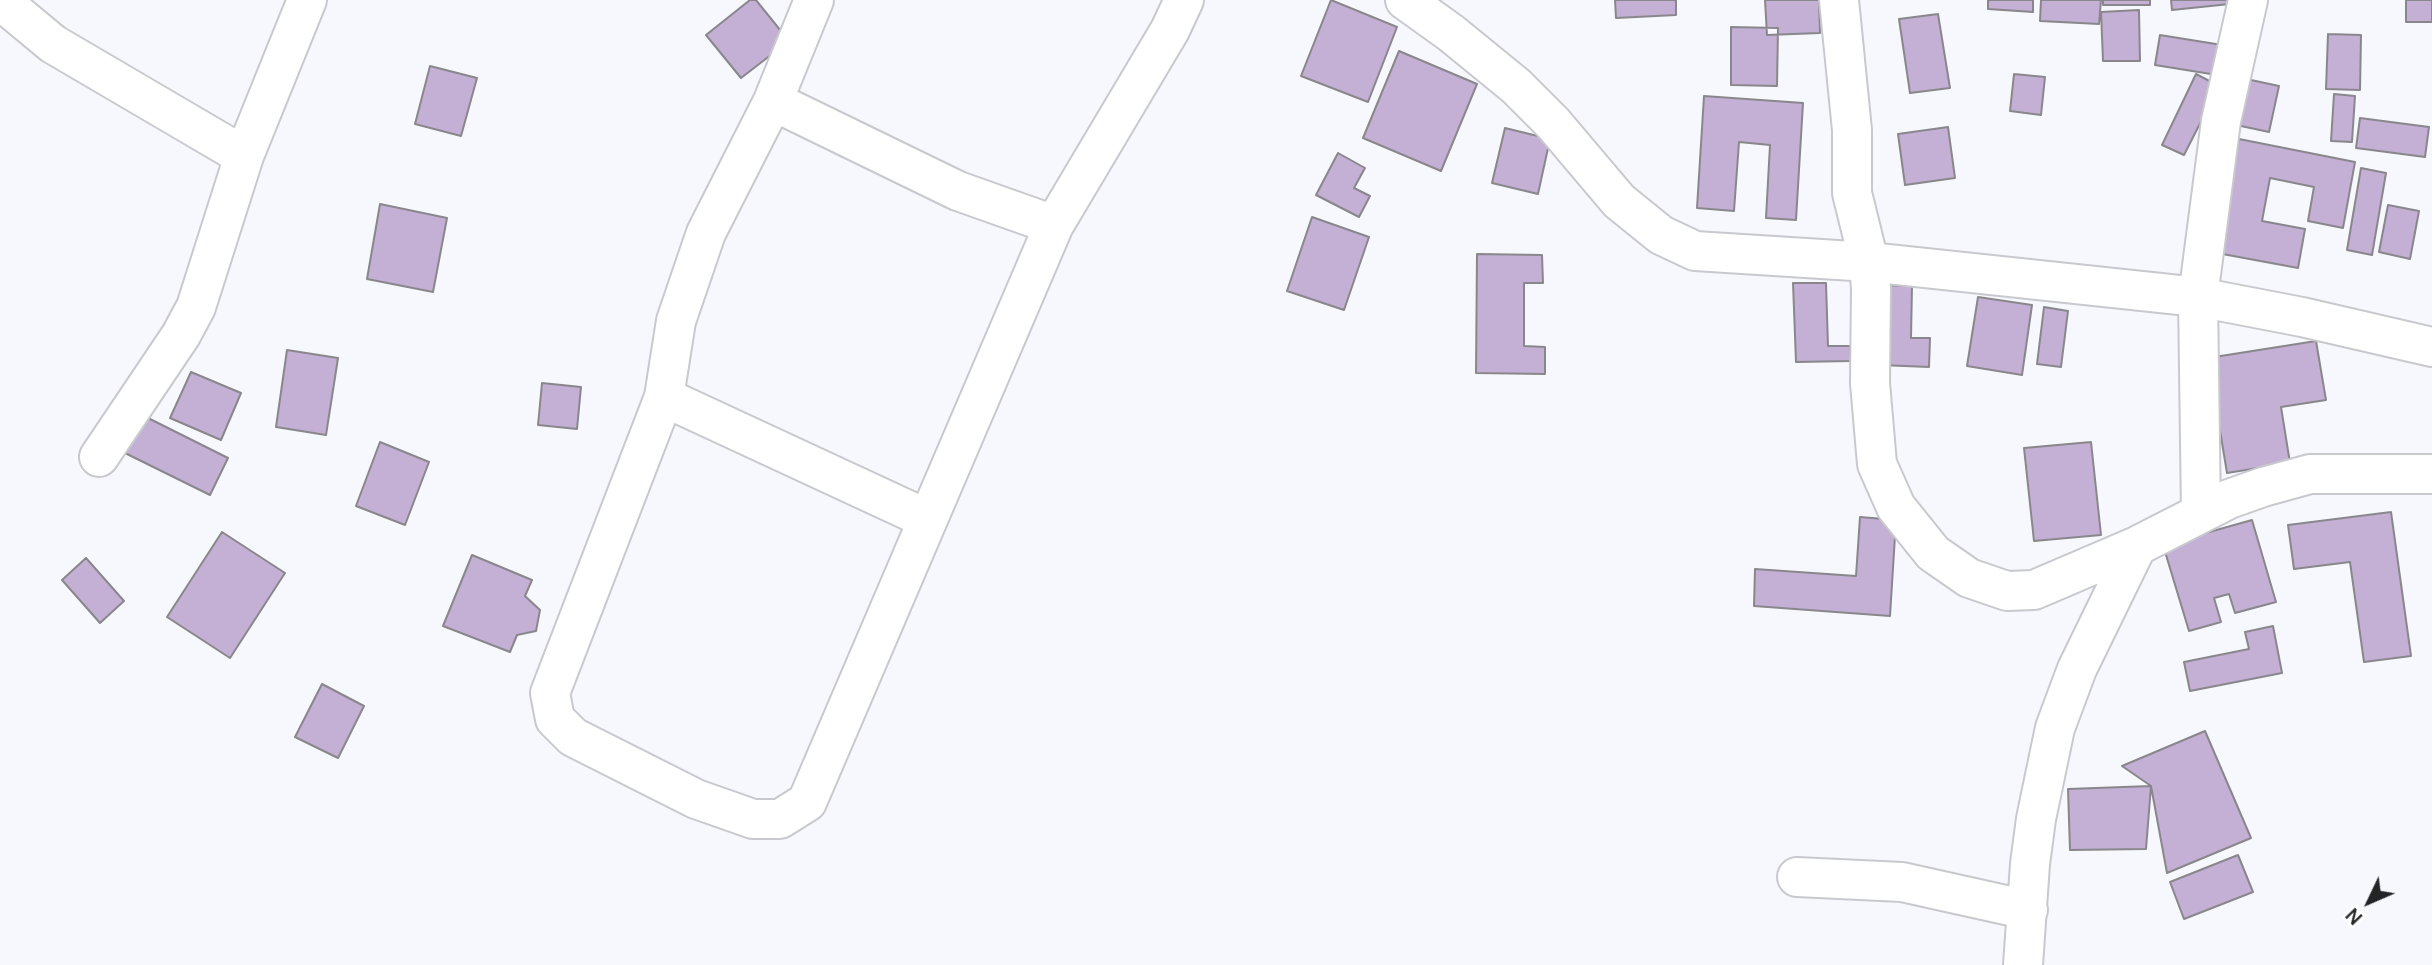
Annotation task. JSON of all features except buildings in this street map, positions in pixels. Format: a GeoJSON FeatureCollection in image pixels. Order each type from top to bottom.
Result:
{"type":"FeatureCollection","features":[{"type":"Feature","properties":{"kind":"street"},"geometry":{"type":"LineString","coordinates":[[0,0],[53,44],[244,156]]}},
{"type":"Feature","properties":{"kind":"street"},"geometry":{"type":"LineString","coordinates":[[99,457],[181,335],[196,307],[244,156],[307,0]]}},
{"type":"Feature","properties":{"kind":"street"},"geometry":{"type":"LineString","coordinates":[[814,0],[773,101],[706,233],[676,321],[664,397],[550,693],[555,719],[573,737],[696,799],[752,819],[780,819],[807,802],[1054,225],[1170,30],[1184,0]]}},
{"type":"Feature","properties":{"kind":"street"},"geometry":{"type":"LineString","coordinates":[[1405,0],[1516,86],[1553,123],[1619,201],[1661,235],[1695,251],[1869,262],[2198,297],[2302,317],[2432,347]]}},
{"type":"Feature","properties":{"kind":"street"},"geometry":{"type":"LineString","coordinates":[[1839,0],[1852,130],[1852,193],[1869,262],[1870,396],[1877,464],[1896,507],[1933,553],[1969,578],[2007,591],[2034,590],[2137,546],[2228,499],[2263,487],[2309,474],[2432,474]]}},
{"type":"Feature","properties":{"kind":"street"},"geometry":{"type":"LineString","coordinates":[[2201,513],[2198,297],[2221,121],[2248,0]]}},
{"type":"Feature","properties":{"kind":"street"},"geometry":{"type":"LineString","coordinates":[[773,101],[958,191],[1054,225]]}},
{"type":"Feature","properties":{"kind":"street"},"geometry":{"type":"LineString","coordinates":[[664,397],[927,519]]}},
{"type":"Feature","properties":{"kind":"street"},"geometry":{"type":"LineString","coordinates":[[2023,965],[2030,864],[2055,728],[2082,657],[2137,546]]}},
{"type":"Feature","properties":{"kind":"street"},"geometry":{"type":"LineString","coordinates":[[1797,877],[1902,882],[2028,910]]}}]}
